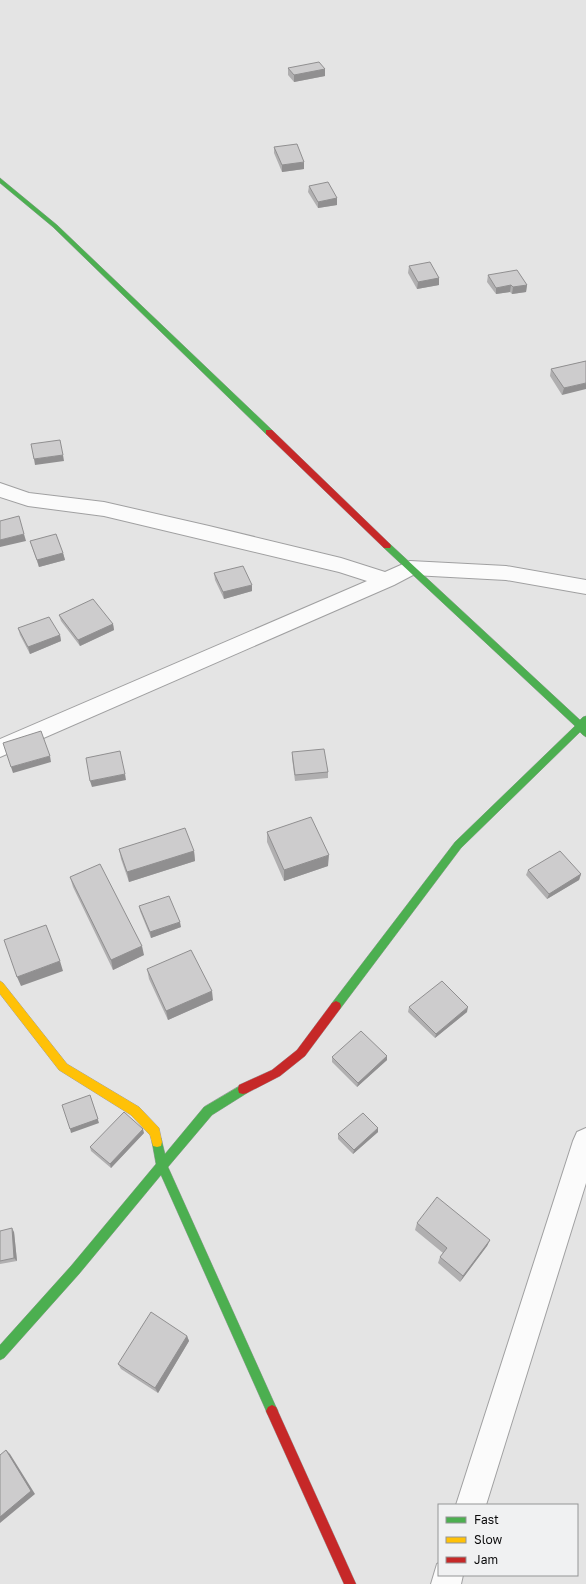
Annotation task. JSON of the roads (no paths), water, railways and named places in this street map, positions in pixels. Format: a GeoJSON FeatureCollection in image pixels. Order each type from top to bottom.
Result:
{"type":"FeatureCollection","features":[{"type":"Feature","properties":{"kind":"street"},"geometry":{"type":"LineString","coordinates":[[0,180],[56,226],[410,568],[584,726],[458,845],[301,1054],[276,1073],[246,1087],[208,1111],[75,1270],[0,1354]]}},
{"type":"Feature","properties":{"kind":"street"},"geometry":{"type":"LineString","coordinates":[[0,490],[28,499],[104,509],[209,533],[341,565],[388,580]]}},
{"type":"Feature","properties":{"kind":"street"},"geometry":{"type":"LineString","coordinates":[[0,748],[388,580],[410,568],[506,573],[586,587]]}},
{"type":"Feature","properties":{"kind":"street"},"geometry":{"type":"LineString","coordinates":[[0,986],[63,1067],[135,1111],[155,1132],[162,1165],[350,1584]]}},
{"type":"Feature","properties":{"kind":"street"},"geometry":{"type":"LineString","coordinates":[[471,1504],[586,1141]]}}]}
